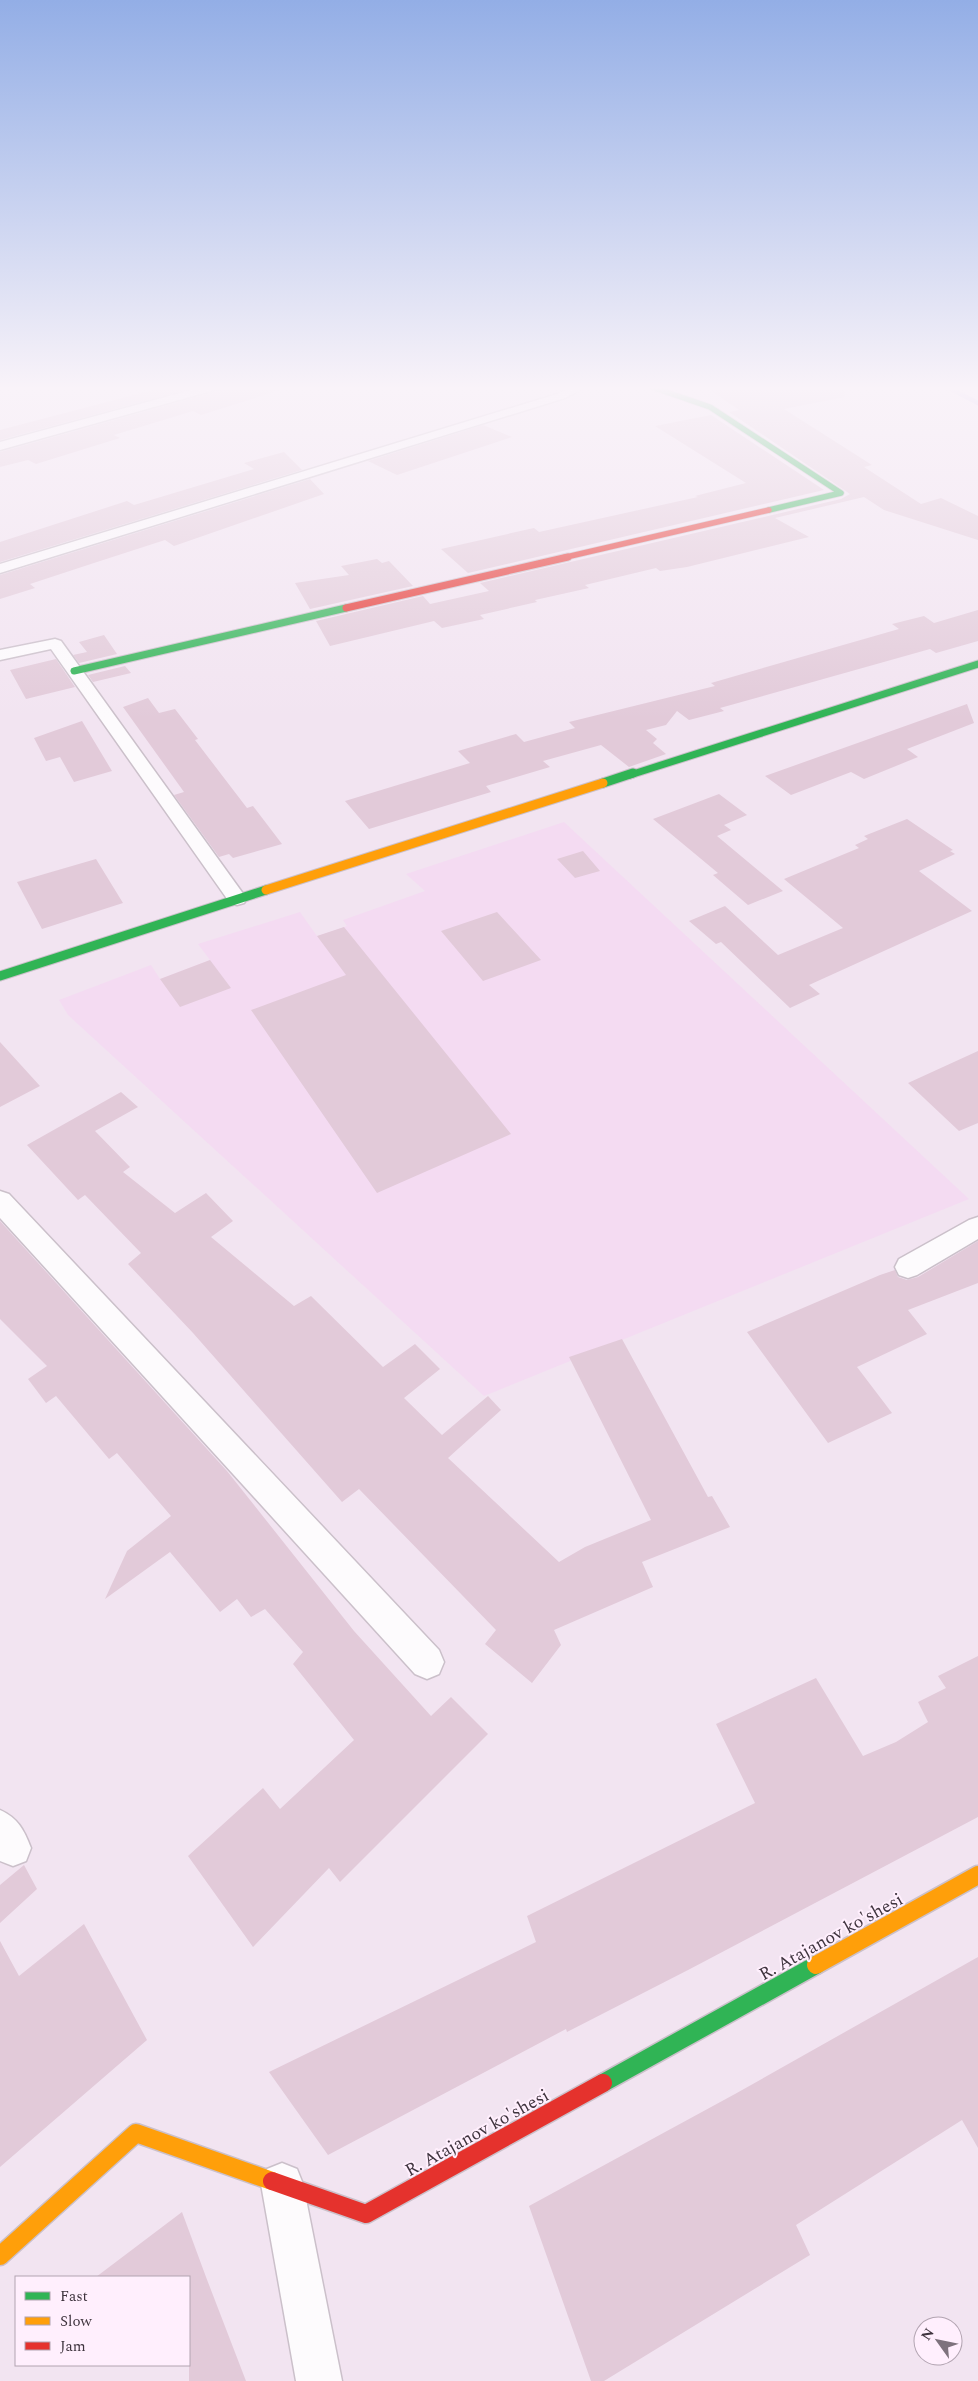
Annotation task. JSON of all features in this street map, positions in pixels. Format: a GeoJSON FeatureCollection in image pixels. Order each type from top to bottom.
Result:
{"type":"FeatureCollection","features":[{"type":"Feature","properties":{"kind":"street"},"geometry":{"type":"LineString","coordinates":[[0,569],[233,497]]}},
{"type":"Feature","properties":{"kind":"street"},"geometry":{"type":"LineString","coordinates":[[74,671],[823,497]]}},
{"type":"Feature","properties":{"kind":"street"},"geometry":{"type":"LineString","coordinates":[[0,655],[55,644],[237,898]]}},
{"type":"Feature","properties":{"kind":"street"},"geometry":{"type":"LineString","coordinates":[[0,976],[237,898],[978,664]]}},
{"type":"Feature","properties":{"kind":"street"},"geometry":{"type":"LineString","coordinates":[[0,1201],[427,1662]]}},
{"type":"Feature","properties":{"kind":"street"},"geometry":{"type":"LineString","coordinates":[[908,1266],[978,1227]]}},
{"type":"Feature","properties":{"kind":"street","name":"R. Atajanov ko'shesi"},"geometry":{"type":"LineString","coordinates":[[0,2256],[136,2133],[366,2214],[978,1875]]}},
{"type":"Feature","properties":{"kind":"street"},"geometry":{"type":"LineString","coordinates":[[282,2184],[319,2381]]}},
{"type":"Feature","properties":{"kind":"shaded area"},"geometry":{"type":"Polygon","coordinates":[[[564,822],[969,1199],[484,1396],[68,1015],[59,1000],[151,965],[160,979],[210,960],[198,944],[300,912],[317,936],[347,926],[343,920],[425,891],[406,874],[564,822]]]}},
{"type":"Feature","properties":{"kind":"building"},"geometry":{"type":"Polygon","coordinates":[[[160,497],[213,497],[0,562],[0,542],[127,501],[134,505],[160,497]]]}},
{"type":"Feature","properties":{"kind":"building"},"geometry":{"type":"Polygon","coordinates":[[[252,497],[315,497],[174,546],[165,540],[30,584],[35,588],[0,599],[0,575],[252,497]]]}},
{"type":"Feature","properties":{"kind":"building"},"geometry":{"type":"Polygon","coordinates":[[[697,497],[793,497],[468,573],[441,549],[534,528],[539,532],[697,497]]]}},
{"type":"Feature","properties":{"kind":"building"},"geometry":{"type":"Polygon","coordinates":[[[844,497],[864,497],[775,518],[809,537],[687,567],[660,571],[656,568],[585,585],[589,588],[480,615],[484,619],[442,628],[434,621],[330,646],[316,621],[423,596],[430,604],[489,591],[480,583],[844,497]]]}},
{"type":"Feature","properties":{"kind":"building"},"geometry":{"type":"Polygon","coordinates":[[[864,497],[910,497],[921,504],[941,498],[978,516],[978,540],[884,510],[864,497]]]}},
{"type":"Feature","properties":{"kind":"building"},"geometry":{"type":"Polygon","coordinates":[[[377,559],[382,563],[389,561],[413,586],[310,609],[295,583],[349,575],[341,566],[377,559]]]}},
{"type":"Feature","properties":{"kind":"building"},"geometry":{"type":"Polygon","coordinates":[[[978,610],[978,641],[936,653],[930,649],[720,708],[724,711],[689,720],[677,711],[666,725],[646,730],[657,739],[653,743],[666,754],[629,767],[601,745],[543,761],[550,767],[486,786],[491,792],[369,829],[345,801],[470,763],[458,751],[516,734],[524,742],[575,728],[569,722],[715,686],[711,683],[899,629],[892,624],[924,616],[934,623],[978,610]]]}},
{"type":"Feature","properties":{"kind":"building"},"geometry":{"type":"Polygon","coordinates":[[[104,635],[117,654],[79,663],[73,655],[87,652],[79,642],[104,635]]]}},
{"type":"Feature","properties":{"kind":"building"},"geometry":{"type":"Polygon","coordinates":[[[56,659],[75,687],[26,699],[10,670],[56,659]]]}},
{"type":"Feature","properties":{"kind":"building"},"geometry":{"type":"Polygon","coordinates":[[[125,666],[131,673],[93,682],[88,675],[125,666]]]}},
{"type":"Feature","properties":{"kind":"building"},"geometry":{"type":"Polygon","coordinates":[[[148,698],[159,713],[175,709],[198,739],[195,740],[247,808],[253,806],[282,844],[233,858],[229,854],[219,857],[174,795],[184,792],[123,707],[148,698]]]}},
{"type":"Feature","properties":{"kind":"building"},"geometry":{"type":"Polygon","coordinates":[[[967,704],[974,723],[907,749],[918,757],[864,779],[851,772],[791,795],[765,776],[967,704]]]}},
{"type":"Feature","properties":{"kind":"building"},"geometry":{"type":"Polygon","coordinates":[[[82,721],[112,771],[74,782],[60,757],[46,761],[34,738],[82,721]]]}},
{"type":"Feature","properties":{"kind":"building"},"geometry":{"type":"Polygon","coordinates":[[[719,794],[747,815],[724,825],[731,830],[717,836],[783,891],[748,905],[713,875],[718,873],[653,819],[719,794]]]}},
{"type":"Feature","properties":{"kind":"building"},"geometry":{"type":"Polygon","coordinates":[[[907,819],[953,850],[950,851],[955,854],[919,871],[972,911],[809,985],[820,994],[790,1008],[721,942],[716,944],[689,921],[725,906],[778,955],[843,928],[784,879],[859,848],[855,845],[868,839],[864,836],[907,819]]]}},
{"type":"Feature","properties":{"kind":"building"},"geometry":{"type":"Polygon","coordinates":[[[583,851],[600,871],[575,878],[557,859],[583,851]]]}},
{"type":"Feature","properties":{"kind":"building"},"geometry":{"type":"Polygon","coordinates":[[[96,859],[123,903],[42,929],[17,882],[96,859]]]}},
{"type":"Feature","properties":{"kind":"building"},"geometry":{"type":"Polygon","coordinates":[[[497,912],[541,960],[483,981],[441,931],[497,912]]]}},
{"type":"Feature","properties":{"kind":"building"},"geometry":{"type":"Polygon","coordinates":[[[344,927],[511,1134],[377,1193],[251,1010],[346,975],[317,936],[344,927]]]}},
{"type":"Feature","properties":{"kind":"building"},"geometry":{"type":"Polygon","coordinates":[[[210,960],[231,988],[180,1007],[160,979],[210,960]]]}},
{"type":"Feature","properties":{"kind":"building"},"geometry":{"type":"Polygon","coordinates":[[[0,1042],[40,1086],[0,1107],[0,1042]]]}},
{"type":"Feature","properties":{"kind":"building"},"geometry":{"type":"Polygon","coordinates":[[[978,1051],[978,1123],[959,1131],[908,1083],[978,1051]]]}},
{"type":"Feature","properties":{"kind":"building"},"geometry":{"type":"Polygon","coordinates":[[[121,1092],[138,1107],[95,1131],[130,1167],[123,1172],[175,1213],[206,1193],[233,1221],[211,1237],[294,1306],[311,1296],[383,1367],[415,1344],[440,1369],[404,1398],[442,1435],[488,1396],[501,1410],[448,1458],[559,1562],[585,1547],[651,1520],[569,1357],[622,1339],[708,1497],[712,1496],[730,1527],[642,1562],[653,1587],[554,1630],[561,1645],[532,1683],[485,1644],[496,1630],[359,1489],[342,1502],[193,1333],[128,1264],[141,1253],[85,1195],[78,1200],[27,1145],[121,1092]]]}},
{"type":"Feature","properties":{"kind":"building"},"geometry":{"type":"Polygon","coordinates":[[[0,1221],[227,1471],[354,1631],[431,1716],[451,1697],[488,1734],[340,1882],[329,1868],[253,1947],[188,1856],[263,1788],[280,1809],[354,1740],[293,1664],[303,1652],[265,1609],[251,1617],[237,1599],[220,1612],[170,1552],[105,1599],[127,1551],[171,1516],[117,1453],[109,1459],[56,1396],[46,1403],[28,1379],[47,1366],[0,1319],[0,1221]]]}},
{"type":"Feature","properties":{"kind":"building"},"geometry":{"type":"Polygon","coordinates":[[[978,1241],[978,1283],[908,1310],[927,1334],[857,1367],[892,1413],[828,1443],[747,1332],[895,1270],[898,1277],[907,1280],[918,1277],[978,1241]]]}},
{"type":"Feature","properties":{"kind":"building"},"geometry":{"type":"Polygon","coordinates":[[[978,1656],[978,1817],[690,1969],[567,2032],[566,2029],[328,2155],[269,2072],[536,1942],[527,1916],[755,1803],[716,1724],[816,1678],[863,1756],[896,1742],[928,1722],[918,1702],[946,1688],[938,1676],[978,1656]]]}},
{"type":"Feature","properties":{"kind":"building"},"geometry":{"type":"Polygon","coordinates":[[[24,1865],[37,1889],[0,1923],[0,1885],[24,1865]]]}},
{"type":"Feature","properties":{"kind":"building"},"geometry":{"type":"Polygon","coordinates":[[[84,1924],[147,2040],[0,2167],[0,1941],[19,1976],[84,1924]]]}},
{"type":"Feature","properties":{"kind":"building"},"geometry":{"type":"Polygon","coordinates":[[[978,1957],[978,2148],[962,2120],[796,2225],[810,2255],[604,2381],[591,2381],[529,2206],[735,2094],[978,1957]]]}},
{"type":"Feature","properties":{"kind":"building"},"geometry":{"type":"Polygon","coordinates":[[[182,2212],[246,2381],[189,2381],[190,2276],[97,2276],[182,2212]]]}},
{"type":"Feature","properties":{"kind":"traffic: fast"},"geometry":{"type":"LineString","coordinates":[[769,510],[824,497]]}},
{"type":"Feature","properties":{"kind":"traffic: fast"},"geometry":{"type":"LineString","coordinates":[[74,671],[346,608]]}},
{"type":"Feature","properties":{"kind":"traffic: fast"},"geometry":{"type":"LineString","coordinates":[[603,783],[978,664]]}},
{"type":"Feature","properties":{"kind":"traffic: fast"},"geometry":{"type":"LineString","coordinates":[[0,976],[266,890]]}},
{"type":"Feature","properties":{"kind":"traffic: fast"},"geometry":{"type":"LineString","coordinates":[[603,2083],[816,1965]]}},
{"type":"Feature","properties":{"kind":"traffic: slow"},"geometry":{"type":"LineString","coordinates":[[266,890],[603,783]]}},
{"type":"Feature","properties":{"kind":"traffic: slow"},"geometry":{"type":"LineString","coordinates":[[816,1965],[978,1875]]}},
{"type":"Feature","properties":{"kind":"traffic: slow"},"geometry":{"type":"LineString","coordinates":[[0,2256],[136,2133],[272,2181]]}},
{"type":"Feature","properties":{"kind":"traffic: jam"},"geometry":{"type":"LineString","coordinates":[[346,608],[769,510]]}},
{"type":"Feature","properties":{"kind":"traffic: jam"},"geometry":{"type":"LineString","coordinates":[[272,2181],[366,2214],[603,2083]]}}]}
